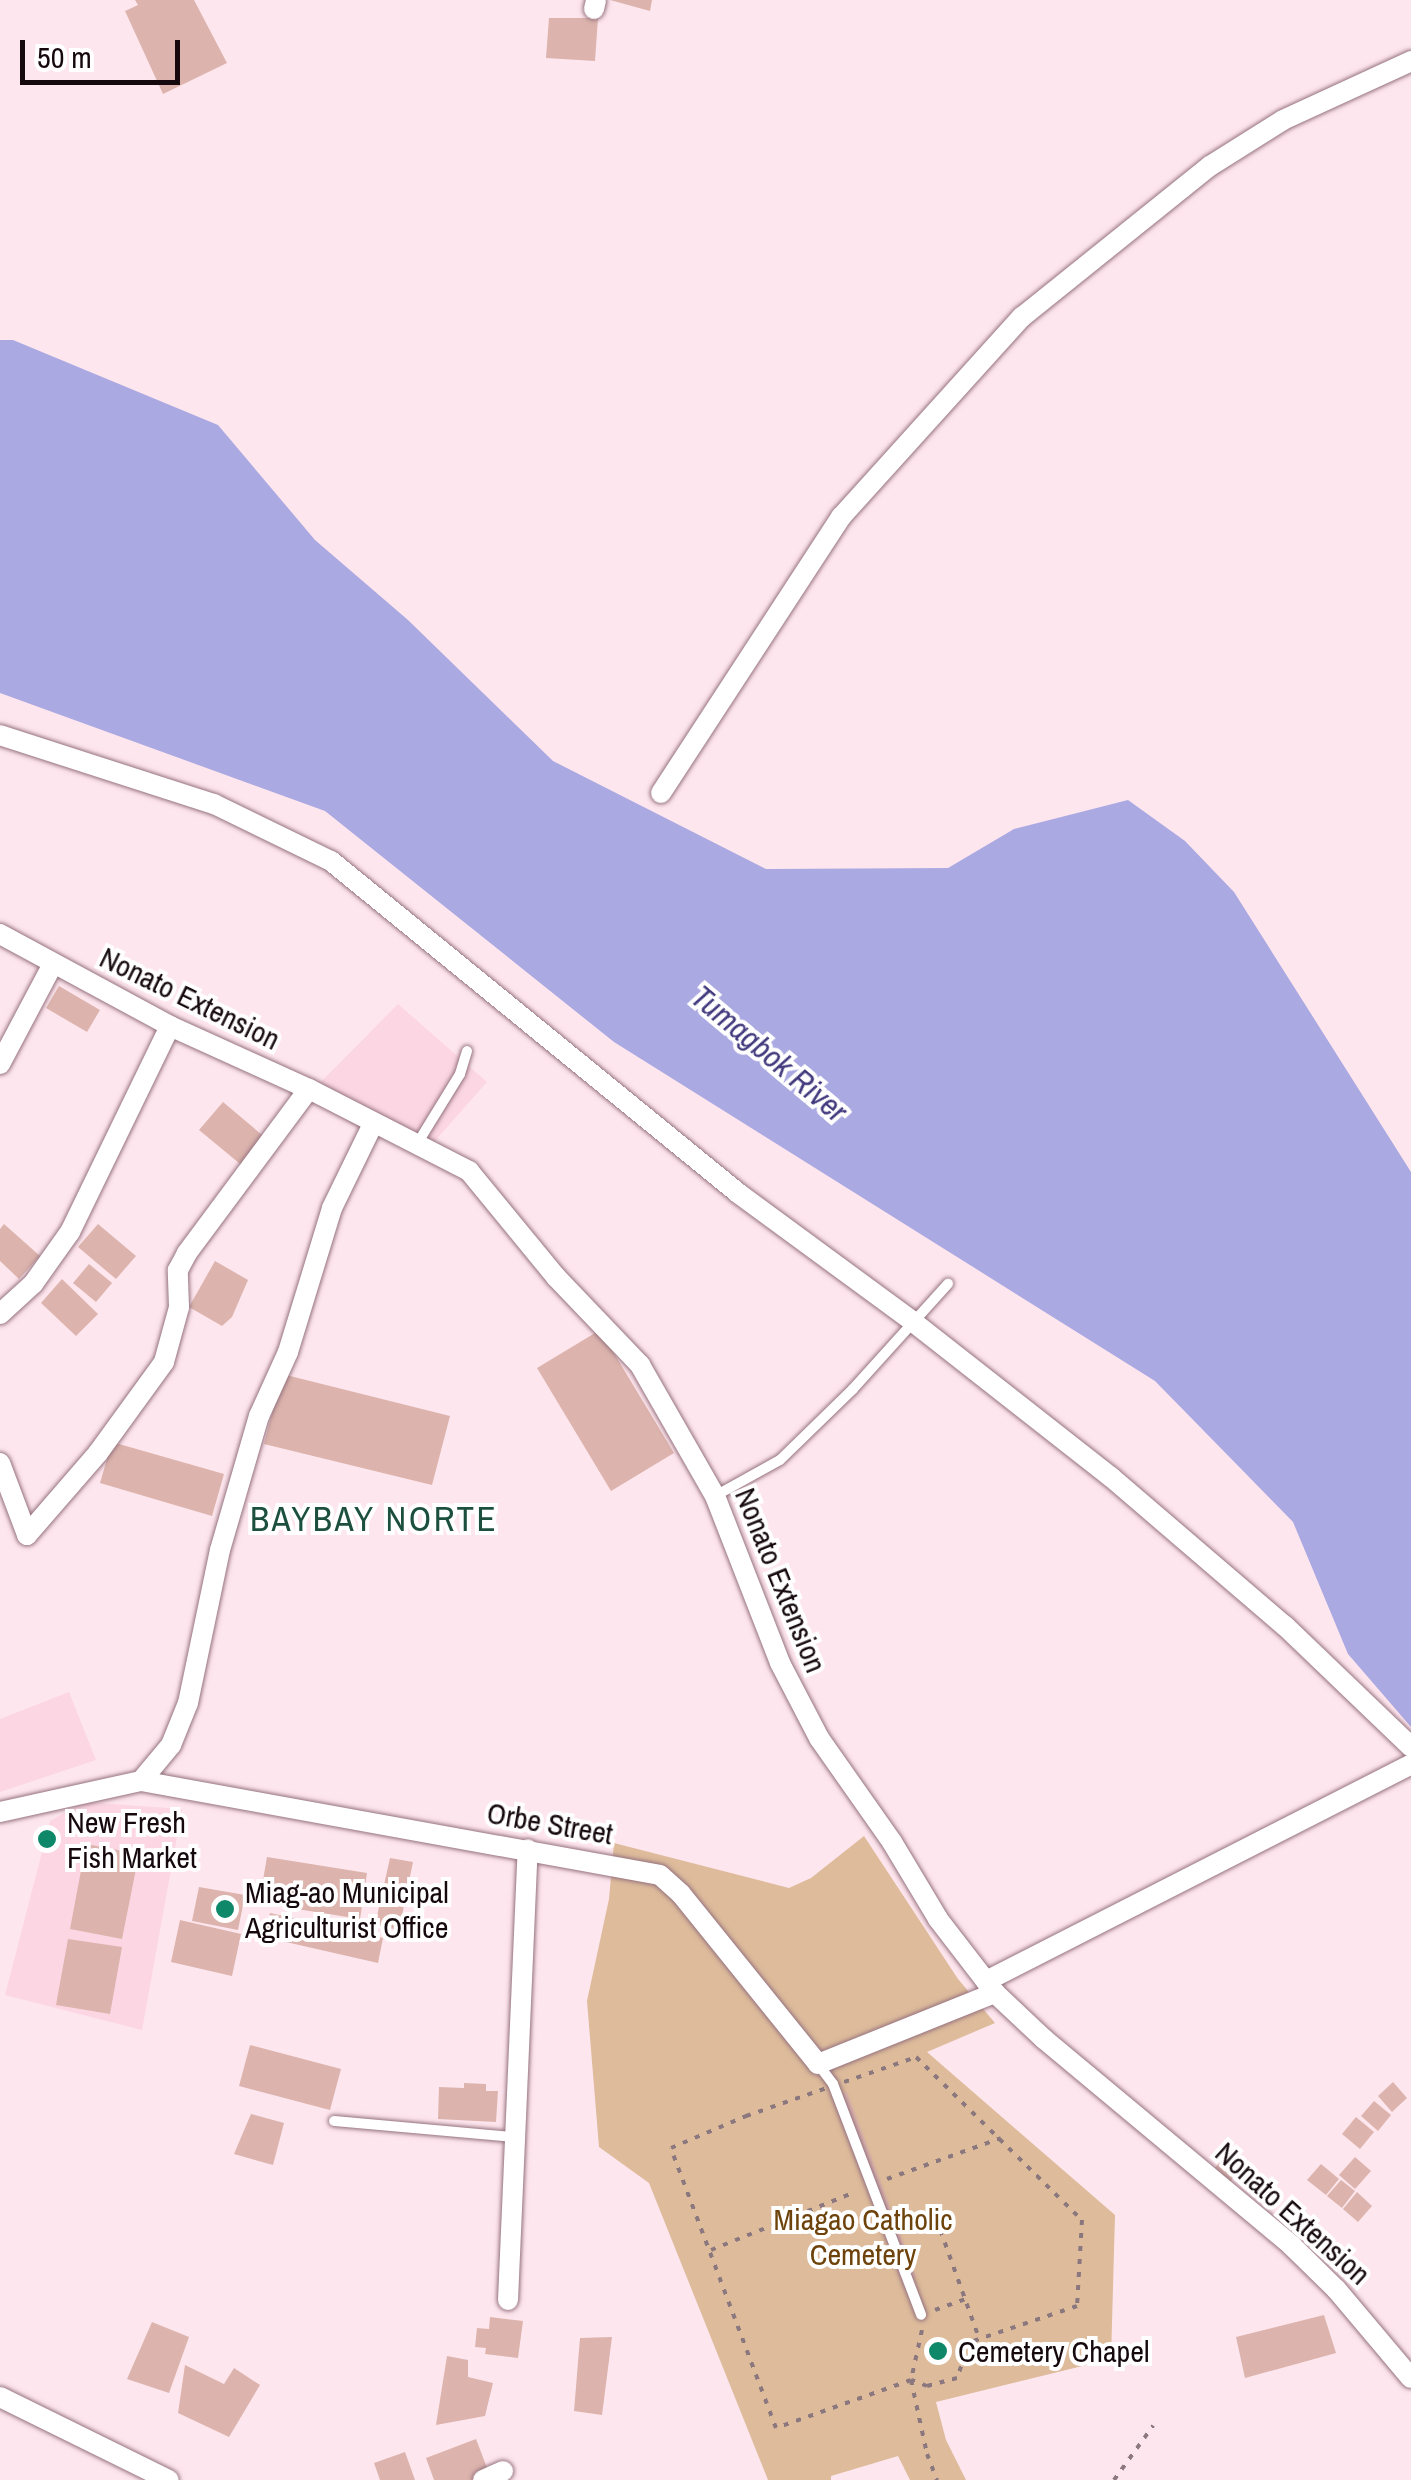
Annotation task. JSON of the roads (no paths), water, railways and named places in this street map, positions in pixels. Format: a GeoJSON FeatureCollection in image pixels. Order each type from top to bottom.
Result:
{"type":"FeatureCollection","features":[{"type":"Feature","properties":{"kind":"street"},"geometry":{"type":"LineString","coordinates":[[662,793],[841,517],[1022,317],[1210,166],[1283,120],[1411,61]]}},
{"type":"Feature","properties":{"kind":"street"},"geometry":{"type":"LineString","coordinates":[[0,735],[214,804],[331,861],[738,1193],[912,1321],[1111,1477],[1285,1626],[1411,1748]]}},
{"type":"Feature","properties":{"kind":"street","name":"Nonato Extension"},"geometry":{"type":"LineString","coordinates":[[0,934],[170,1026],[309,1089],[468,1171],[556,1277],[640,1365],[715,1496],[780,1662],[819,1738],[892,1842],[938,1919],[991,1987],[1044,2039],[1291,2245],[1336,2289],[1411,2378]]}},
{"type":"Feature","properties":{"kind":"street"},"geometry":{"type":"LineString","coordinates":[[0,1064],[54,964]]}},
{"type":"Feature","properties":{"kind":"street"},"geometry":{"type":"LineString","coordinates":[[0,1314],[33,1284],[70,1232],[170,1026]]}},
{"type":"Feature","properties":{"kind":"street"},"geometry":{"type":"LineString","coordinates":[[0,1463],[27,1535],[98,1453],[164,1362],[179,1307],[178,1270],[309,1089]]}},
{"type":"Feature","properties":{"kind":"street"},"geometry":{"type":"LineString","coordinates":[[141,1781],[172,1745],[188,1703],[216,1566],[259,1416],[288,1352],[332,1208],[373,1124]]}},
{"type":"Feature","properties":{"kind":"street"},"geometry":{"type":"LineString","coordinates":[[818,2064],[991,1987],[1411,1764]]}},
{"type":"Feature","properties":{"kind":"street","name":"Orbe Street"},"geometry":{"type":"LineString","coordinates":[[0,1812],[141,1781],[660,1875],[681,1894],[818,2064]]}},
{"type":"Feature","properties":{"kind":"street"},"geometry":{"type":"LineString","coordinates":[[508,2300],[512,2137],[528,1849]]}},
{"type":"Feature","properties":{"kind":"street"},"geometry":{"type":"LineString","coordinates":[[0,2397],[170,2480]]}},
{"type":"Feature","properties":{"kind":"street"},"geometry":{"type":"LineString","coordinates":[[483,2480],[503,2471]]}},
{"type":"Feature","properties":{"kind":"lane"},"geometry":{"type":"LineString","coordinates":[[417,1144],[460,1074],[467,1050]]}},
{"type":"Feature","properties":{"kind":"lane"},"geometry":{"type":"LineString","coordinates":[[715,1496],[780,1460],[853,1389],[948,1284]]}},
{"type":"Feature","properties":{"kind":"lane"},"geometry":{"type":"LineString","coordinates":[[818,2064],[833,2084],[922,2314]]}},
{"type":"Feature","properties":{"kind":"lane"},"geometry":{"type":"LineString","coordinates":[[334,2121],[512,2137]]}},
{"type":"Feature","properties":{"kind":"water","name":"Tumagbok River"},"geometry":{"type":"Polygon","coordinates":[[[0,340],[13,340],[218,425],[315,540],[408,620],[553,761],[766,869],[948,868],[1014,829],[1128,800],[1185,841],[1234,892],[1411,1172],[1411,1727],[1348,1654],[1293,1522],[1155,1381],[614,1042],[325,811],[0,693],[0,340]]]}},
{"type":"Feature","properties":{"kind":"place","name":"New Fresh Fish Market"},"geometry":{"type":"Point","coordinates":[47,1839]}},
{"type":"Feature","properties":{"kind":"place","name":"Miag-ao Municipal Agriculturist Office"},"geometry":{"type":"Point","coordinates":[225,1909]}},
{"type":"Feature","properties":{"kind":"place","name":"Cemetery Chapel"},"geometry":{"type":"Point","coordinates":[938,2351]}},
{"type":"Feature","properties":{"kind":"district","name":"BAYBAY NORTE"},"geometry":{"type":"Point","coordinates":[374,1519]}},
{"type":"Feature","properties":{"kind":"park label","name":"Miagao Catholic Cemetery"},"geometry":{"type":"Point","coordinates":[863,2236]}}]}
